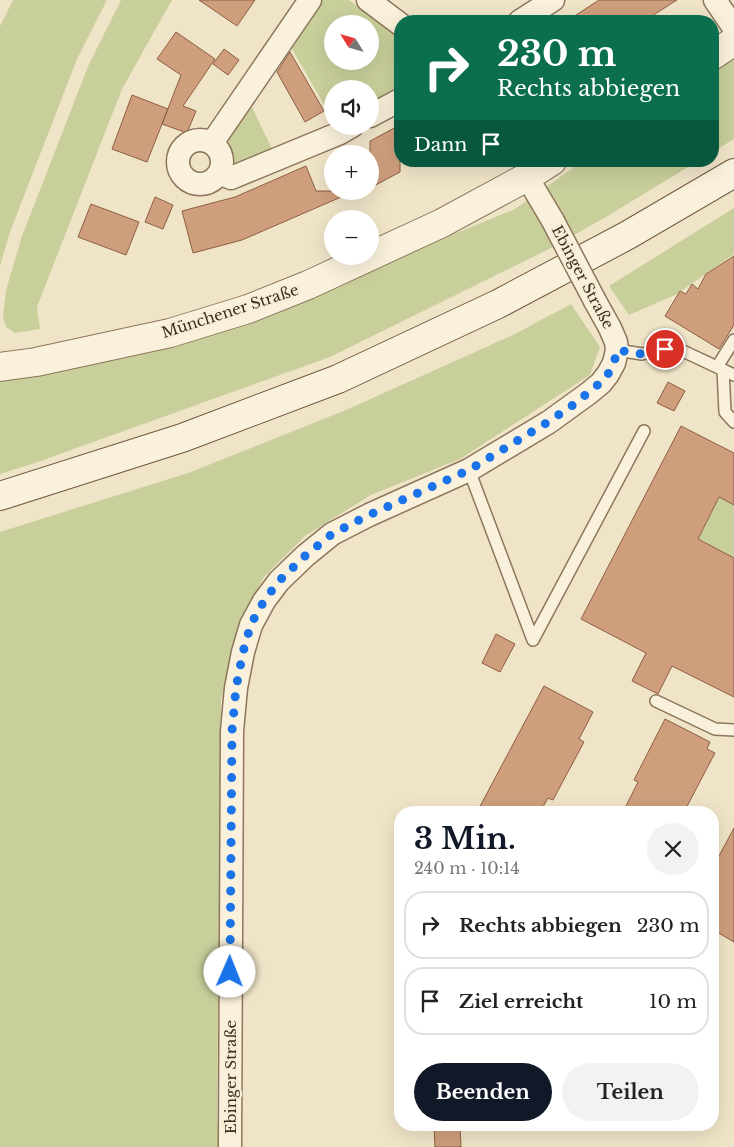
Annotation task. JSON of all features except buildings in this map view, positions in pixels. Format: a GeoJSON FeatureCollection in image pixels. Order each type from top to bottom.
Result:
{"type":"FeatureCollection","features":[{"type":"Feature","properties":{"kind":"main road"},"geometry":{"type":"LineString","coordinates":[[719,51],[734,41]]}},
{"type":"Feature","properties":{"kind":"main road","name":"Münchener Straße"},"geometry":{"type":"LineString","coordinates":[[0,367],[45,360],[170,333],[248,309],[308,286],[442,223],[543,167]]}},
{"type":"Feature","properties":{"kind":"main road"},"geometry":{"type":"LineString","coordinates":[[0,496],[182,438],[338,379],[498,304],[628,235],[734,173]]}},
{"type":"Feature","properties":{"kind":"street"},"geometry":{"type":"LineString","coordinates":[[212,143],[310,0]]}},
{"type":"Feature","properties":{"kind":"street"},"geometry":{"type":"LineString","coordinates":[[368,0],[394,20]]}},
{"type":"Feature","properties":{"kind":"street"},"geometry":{"type":"LineString","coordinates":[[529,15],[552,0]]}},
{"type":"Feature","properties":{"kind":"street"},"geometry":{"type":"LineString","coordinates":[[714,0],[734,28]]}},
{"type":"Feature","properties":{"kind":"street"},"geometry":{"type":"LineString","coordinates":[[379,111],[394,103]]}},
{"type":"Feature","properties":{"kind":"street"},"geometry":{"type":"LineString","coordinates":[[219,174],[231,178],[335,135]]}},
{"type":"Feature","properties":{"kind":"street"},"geometry":{"type":"LineString","coordinates":[[205,140],[212,143],[221,154],[222,160],[219,174],[208,183],[194,183],[187,180],[179,168],[180,153],[190,142],[205,140]]}},
{"type":"Feature","properties":{"kind":"street","name":"Ebinger Straße"},"geometry":{"type":"LineString","coordinates":[[230,1147],[232,731],[238,679],[251,624],[264,601],[279,581],[332,534],[369,515],[469,470],[548,422],[589,393],[608,374],[614,363],[617,350],[610,328],[553,221],[527,177]]}},
{"type":"Feature","properties":{"kind":"lane"},"geometry":{"type":"LineString","coordinates":[[734,340],[720,368],[725,412],[734,422]]}},
{"type":"Feature","properties":{"kind":"lane"},"geometry":{"type":"LineString","coordinates":[[617,350],[642,354],[665,349],[685,352],[734,376]]}},
{"type":"Feature","properties":{"kind":"lane"},"geometry":{"type":"LineString","coordinates":[[469,470],[532,640],[644,431]]}},
{"type":"Feature","properties":{"kind":"lane"},"geometry":{"type":"LineString","coordinates":[[656,701],[715,728],[734,730]]}},
{"type":"Feature","properties":{"kind":"green space"},"geometry":{"type":"Polygon","coordinates":[[[13,0],[107,0],[77,59],[10,232],[0,266],[0,26],[13,0]]]}},
{"type":"Feature","properties":{"kind":"green space"},"geometry":{"type":"Polygon","coordinates":[[[121,0],[172,0],[122,89],[37,307],[40,329],[15,333],[6,327],[3,317],[6,290],[22,236],[89,64],[121,0]]]}},
{"type":"Feature","properties":{"kind":"green space"},"geometry":{"type":"Polygon","coordinates":[[[322,0],[349,0],[370,15],[324,15],[324,70],[379,70],[379,21],[394,32],[394,95],[379,103],[379,80],[324,80],[324,104],[289,44],[322,0]]]}},
{"type":"Feature","properties":{"kind":"green space"},"geometry":{"type":"Polygon","coordinates":[[[734,57],[734,139],[719,148],[719,67],[734,57]]]}},
{"type":"Feature","properties":{"kind":"green space"},"geometry":{"type":"Polygon","coordinates":[[[252,107],[274,153],[233,171],[234,155],[228,140],[252,107]]]}},
{"type":"Feature","properties":{"kind":"green space"},"geometry":{"type":"Polygon","coordinates":[[[574,167],[688,167],[549,249],[330,357],[0,474],[0,378],[205,337],[285,308],[403,255],[515,209],[574,167]]]}},
{"type":"Feature","properties":{"kind":"green space"},"geometry":{"type":"Polygon","coordinates":[[[734,208],[734,254],[677,294],[629,315],[609,286],[734,208]]]}},
{"type":"Feature","properties":{"kind":"green space"},"geometry":{"type":"Polygon","coordinates":[[[571,304],[600,347],[590,375],[460,459],[371,495],[305,536],[264,577],[240,624],[221,700],[217,1113],[219,1147],[0,1147],[0,532],[188,473],[346,410],[513,335],[571,304]]]}},
{"type":"Feature","properties":{"kind":"green space"},"geometry":{"type":"Polygon","coordinates":[[[719,497],[734,505],[734,558],[698,539],[719,497]]]}},
{"type":"Feature","properties":{"kind":"route"},"geometry":{"type":"LineString","coordinates":[[230,972],[232,731],[236,688],[243,652],[251,624],[264,601],[279,581],[332,534],[369,515],[469,470],[573,405],[589,393],[608,374],[614,363],[617,350],[642,354],[665,349]]}}]}
